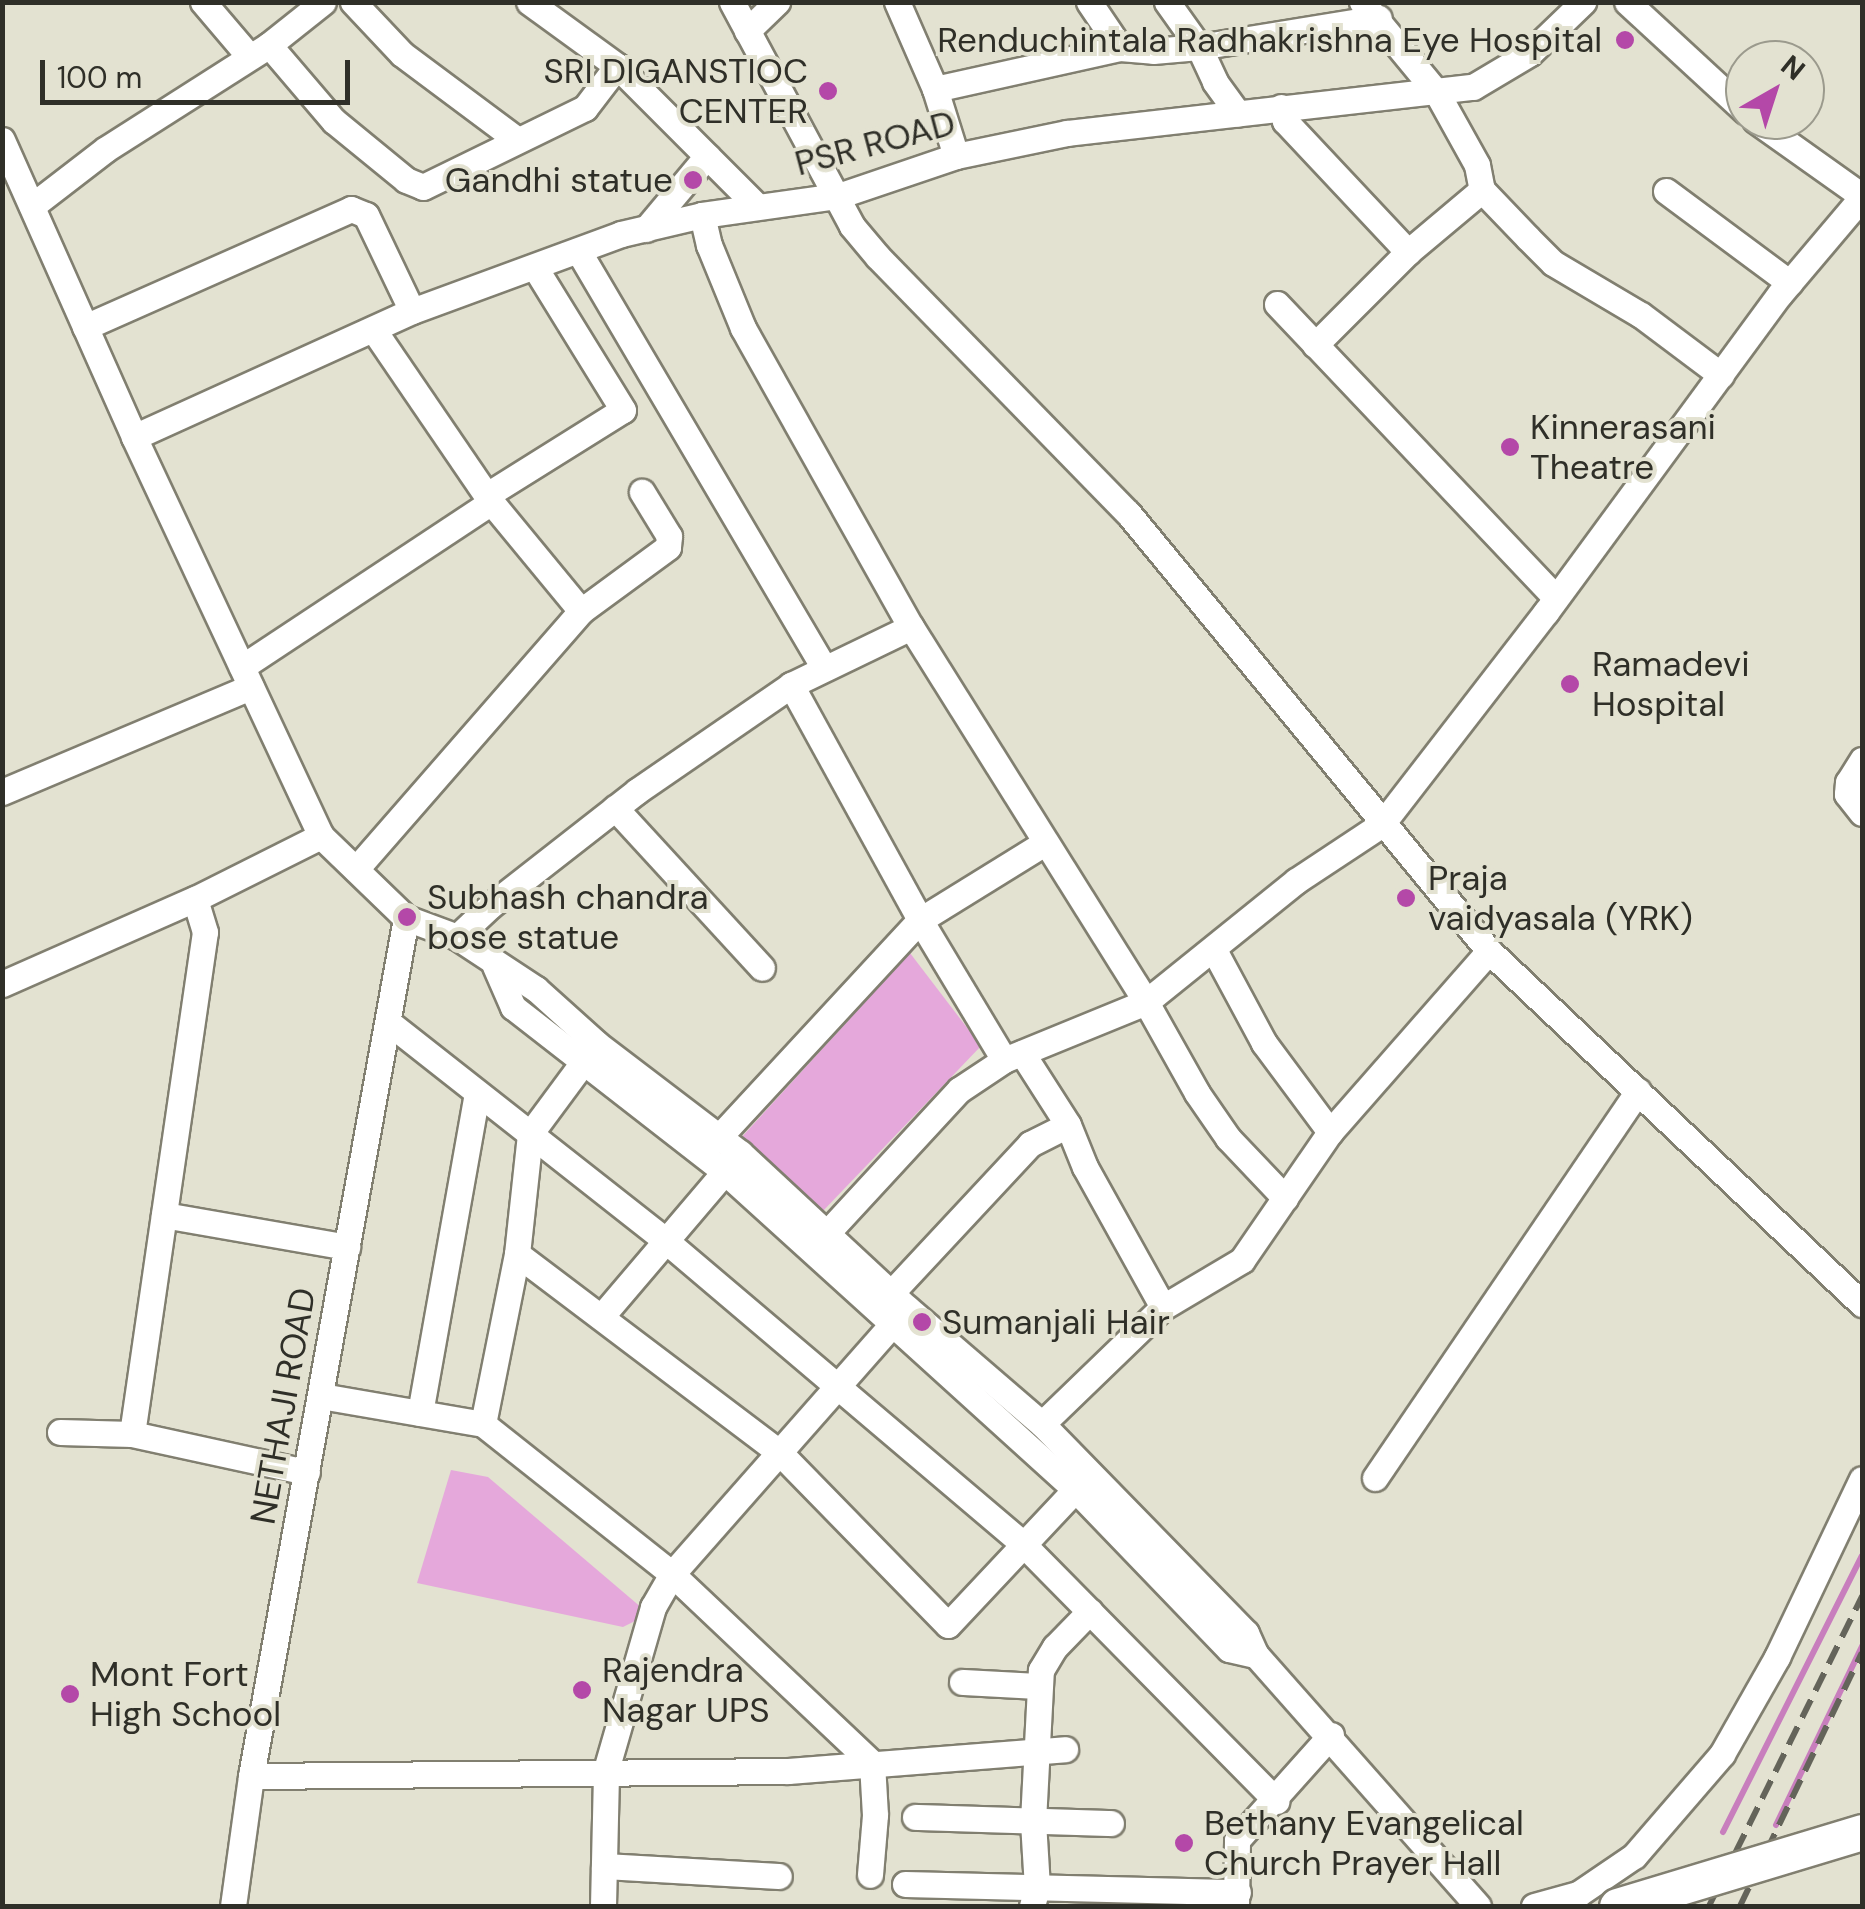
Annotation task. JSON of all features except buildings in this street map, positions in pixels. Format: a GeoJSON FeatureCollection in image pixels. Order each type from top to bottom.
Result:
{"type":"FeatureCollection","features":[{"type":"Feature","properties":{"kind":"main road"},"geometry":{"type":"LineString","coordinates":[[1617,1906],[1862,1832]]}},
{"type":"Feature","properties":{"kind":"street"},"geometry":{"type":"LineString","coordinates":[[202,2],[334,121],[406,180],[423,187],[585,108],[617,66]]}},
{"type":"Feature","properties":{"kind":"street"},"geometry":{"type":"LineString","coordinates":[[19,197],[106,149],[259,50],[323,2]]}},
{"type":"Feature","properties":{"kind":"street"},"geometry":{"type":"LineString","coordinates":[[354,2],[402,54],[516,139]]}},
{"type":"Feature","properties":{"kind":"street"},"geometry":{"type":"LineString","coordinates":[[529,2],[617,66],[756,205]]}},
{"type":"Feature","properties":{"kind":"street"},"geometry":{"type":"LineString","coordinates":[[732,2],[852,226],[878,258],[1128,513],[1489,951],[1862,1304]]}},
{"type":"Feature","properties":{"kind":"street"},"geometry":{"type":"LineString","coordinates":[[747,31],[777,2]]}},
{"type":"Feature","properties":{"kind":"street"},"geometry":{"type":"LineString","coordinates":[[897,2],[935,89],[956,156]]}},
{"type":"Feature","properties":{"kind":"street"},"geometry":{"type":"LineString","coordinates":[[1089,2],[1120,48]]}},
{"type":"Feature","properties":{"kind":"street"},"geometry":{"type":"LineString","coordinates":[[1167,2],[1200,46],[1215,82],[1238,114]]}},
{"type":"Feature","properties":{"kind":"street","name":"PSR ROAD"},"geometry":{"type":"LineString","coordinates":[[134,437],[412,311],[646,229],[756,205],[838,196],[956,156],[1067,134],[1473,87],[1530,53],[1583,2]]}},
{"type":"Feature","properties":{"kind":"street"},"geometry":{"type":"LineString","coordinates":[[1627,2],[1725,93]]}},
{"type":"Feature","properties":{"kind":"street"},"geometry":{"type":"LineString","coordinates":[[935,89],[1120,48],[1153,52],[1200,46],[1370,10],[1438,94],[1477,164],[1482,190],[1552,263],[1641,316],[1721,375]]}},
{"type":"Feature","properties":{"kind":"street"},"geometry":{"type":"LineString","coordinates":[[1282,107],[1285,122],[1408,252]]}},
{"type":"Feature","properties":{"kind":"street"},"geometry":{"type":"LineString","coordinates":[[2,140],[19,197],[86,327],[321,836],[406,918],[457,936],[495,966],[513,1007],[718,1138],[732,1162],[898,1307],[1084,1481]]}},
{"type":"Feature","properties":{"kind":"street"},"geometry":{"type":"LineString","coordinates":[[826,1234],[959,1090],[1013,1056],[1146,1002],[1309,872],[1382,824],[1790,283],[1862,197],[1783,140]]}},
{"type":"Feature","properties":{"kind":"street"},"geometry":{"type":"LineString","coordinates":[[646,229],[707,156]]}},
{"type":"Feature","properties":{"kind":"street"},"geometry":{"type":"LineString","coordinates":[[1315,345],[1408,252],[1482,190]]}},
{"type":"Feature","properties":{"kind":"street"},"geometry":{"type":"LineString","coordinates":[[1666,191],[1790,283]]}},
{"type":"Feature","properties":{"kind":"street"},"geometry":{"type":"LineString","coordinates":[[86,327],[351,209],[366,216],[412,311]]}},
{"type":"Feature","properties":{"kind":"street"},"geometry":{"type":"LineString","coordinates":[[702,215],[709,245],[742,328],[911,627],[1043,844],[1146,1002],[1196,1093],[1228,1138],[1285,1198]]}},
{"type":"Feature","properties":{"kind":"street"},"geometry":{"type":"LineString","coordinates":[[580,252],[823,667]]}},
{"type":"Feature","properties":{"kind":"street"},"geometry":{"type":"LineString","coordinates":[[2,792],[246,677],[489,498],[623,410],[536,269]]}},
{"type":"Feature","properties":{"kind":"street"},"geometry":{"type":"LineString","coordinates":[[1277,304],[1556,598]]}},
{"type":"Feature","properties":{"kind":"street"},"geometry":{"type":"LineString","coordinates":[[373,329],[489,498],[581,612]]}},
{"type":"Feature","properties":{"kind":"street"},"geometry":{"type":"LineString","coordinates":[[356,869],[581,612],[668,547],[669,536],[642,492]]}},
{"type":"Feature","properties":{"kind":"street"},"geometry":{"type":"LineString","coordinates":[[457,936],[615,808],[792,685],[911,627]]}},
{"type":"Feature","properties":{"kind":"street"},"geometry":{"type":"LineString","coordinates":[[792,685],[920,920],[1013,1056],[1068,1125],[1085,1166],[1162,1308]]}},
{"type":"Feature","properties":{"kind":"street"},"geometry":{"type":"LineString","coordinates":[[1862,760],[1848,782],[1847,794],[1862,813]]}},
{"type":"Feature","properties":{"kind":"street"},"geometry":{"type":"LineString","coordinates":[[615,808],[762,968]]}},
{"type":"Feature","properties":{"kind":"street"},"geometry":{"type":"LineString","coordinates":[[2,984],[195,899],[321,836]]}},
{"type":"Feature","properties":{"kind":"street"},"geometry":{"type":"LineString","coordinates":[[718,1138],[920,920],[1043,844]]}},
{"type":"Feature","properties":{"kind":"street"},"geometry":{"type":"LineString","coordinates":[[132,1434],[206,932],[195,899]]}},
{"type":"Feature","properties":{"kind":"street","name":"NETHAJI ROAD"},"geometry":{"type":"LineString","coordinates":[[233,1906],[251,1776],[406,918]]}},
{"type":"Feature","properties":{"kind":"street"},"geometry":{"type":"LineString","coordinates":[[1214,950],[1264,1043],[1330,1132]]}},
{"type":"Feature","properties":{"kind":"street"},"geometry":{"type":"LineString","coordinates":[[1042,1424],[1162,1308],[1242,1260],[1330,1132],[1489,951]]}},
{"type":"Feature","properties":{"kind":"street"},"geometry":{"type":"LineString","coordinates":[[388,1022],[666,1242],[1023,1544],[1276,1801]]}},
{"type":"Feature","properties":{"kind":"street"},"geometry":{"type":"LineString","coordinates":[[483,1424],[518,1254],[530,1134],[590,1054]]}},
{"type":"Feature","properties":{"kind":"street"},"geometry":{"type":"LineString","coordinates":[[590,1054],[826,1234],[898,1307],[1042,1424],[1084,1481],[1229,1649],[1256,1654],[1478,1906]]}},
{"type":"Feature","properties":{"kind":"street"},"geometry":{"type":"LineString","coordinates":[[1375,1478],[1638,1091]]}},
{"type":"Feature","properties":{"kind":"street"},"geometry":{"type":"LineString","coordinates":[[420,1413],[477,1092]]}},
{"type":"Feature","properties":{"kind":"street"},"geometry":{"type":"LineString","coordinates":[[603,1906],[606,1770],[653,1607],[672,1574],[839,1385],[1030,1144],[1068,1125]]}},
{"type":"Feature","properties":{"kind":"street"},"geometry":{"type":"LineString","coordinates":[[601,1317],[732,1162]]}},
{"type":"Feature","properties":{"kind":"street"},"geometry":{"type":"LineString","coordinates":[[164,1216],[347,1248]]}},
{"type":"Feature","properties":{"kind":"street"},"geometry":{"type":"LineString","coordinates":[[518,1254],[780,1453],[948,1624],[1084,1481]]}},
{"type":"Feature","properties":{"kind":"street"},"geometry":{"type":"LineString","coordinates":[[320,1396],[483,1424],[672,1574],[872,1763],[875,1815],[870,1876]]}},
{"type":"Feature","properties":{"kind":"street"},"geometry":{"type":"LineString","coordinates":[[60,1432],[132,1434],[306,1472]]}},
{"type":"Feature","properties":{"kind":"street"},"geometry":{"type":"LineString","coordinates":[[1534,1906],[1578,1894],[1634,1856],[1722,1754],[1778,1657],[1862,1479]]}},
{"type":"Feature","properties":{"kind":"street"},"geometry":{"type":"LineString","coordinates":[[1035,1896],[1038,1686],[1055,1647],[1090,1612]]}},
{"type":"Feature","properties":{"kind":"street"},"geometry":{"type":"LineString","coordinates":[[962,1682],[1038,1686]]}},
{"type":"Feature","properties":{"kind":"street"},"geometry":{"type":"LineString","coordinates":[[906,1884],[1035,1896],[1237,1899],[1238,1840],[1276,1801],[1330,1734]]}},
{"type":"Feature","properties":{"kind":"street"},"geometry":{"type":"LineString","coordinates":[[251,1776],[606,1770],[788,1772],[1065,1749]]}},
{"type":"Feature","properties":{"kind":"street"},"geometry":{"type":"LineString","coordinates":[[914,1817],[1111,1822]]}},
{"type":"Feature","properties":{"kind":"street"},"geometry":{"type":"LineString","coordinates":[[604,1866],[779,1876]]}},
{"type":"Feature","properties":{"kind":"shaded area"},"geometry":{"type":"Polygon","coordinates":[[[910,953],[981,1046],[822,1212],[739,1140],[910,953]]]}},
{"type":"Feature","properties":{"kind":"shaded area"},"geometry":{"type":"Polygon","coordinates":[[[451,1470],[488,1477],[649,1614],[623,1627],[417,1583],[451,1470]]]}},
{"type":"Feature","properties":{"kind":"waterway"},"geometry":{"type":"LineString","coordinates":[[1723,1832],[1862,1556]]}},
{"type":"Feature","properties":{"kind":"waterway"},"geometry":{"type":"LineString","coordinates":[[1776,1825],[1862,1646]]}},
{"type":"Feature","properties":{"kind":"railway"},"geometry":{"type":"LineString","coordinates":[[1709,1906],[1862,1596]]}},
{"type":"Feature","properties":{"kind":"railway"},"geometry":{"type":"LineString","coordinates":[[1740,1906],[1862,1653]]}},
{"type":"Feature","properties":{"kind":"place","name":"Renduchintala Radhakrishna Eye Hospital"},"geometry":{"type":"Point","coordinates":[1625,40]}},
{"type":"Feature","properties":{"kind":"place","name":"SRI DIGANSTIOC CENTER"},"geometry":{"type":"Point","coordinates":[828,91]}},
{"type":"Feature","properties":{"kind":"place","name":"Gandhi statue"},"geometry":{"type":"Point","coordinates":[693,180]}},
{"type":"Feature","properties":{"kind":"place","name":"Kinnerasani Theatre"},"geometry":{"type":"Point","coordinates":[1510,447]}},
{"type":"Feature","properties":{"kind":"place","name":"Ramadevi Hospital"},"geometry":{"type":"Point","coordinates":[1570,684]}},
{"type":"Feature","properties":{"kind":"place","name":"Praja vaidyasala (YRK)"},"geometry":{"type":"Point","coordinates":[1406,898]}},
{"type":"Feature","properties":{"kind":"place","name":"Subhash chandra bose statue"},"geometry":{"type":"Point","coordinates":[407,917]}},
{"type":"Feature","properties":{"kind":"place","name":"Sumanjali Hair"},"geometry":{"type":"Point","coordinates":[922,1322]}},
{"type":"Feature","properties":{"kind":"place","name":"Rajendra Nagar UPS"},"geometry":{"type":"Point","coordinates":[582,1690]}},
{"type":"Feature","properties":{"kind":"place","name":"Mont Fort High School"},"geometry":{"type":"Point","coordinates":[70,1694]}},
{"type":"Feature","properties":{"kind":"place","name":"Bethany Evangelical Church Prayer Hall"},"geometry":{"type":"Point","coordinates":[1184,1843]}}]}
